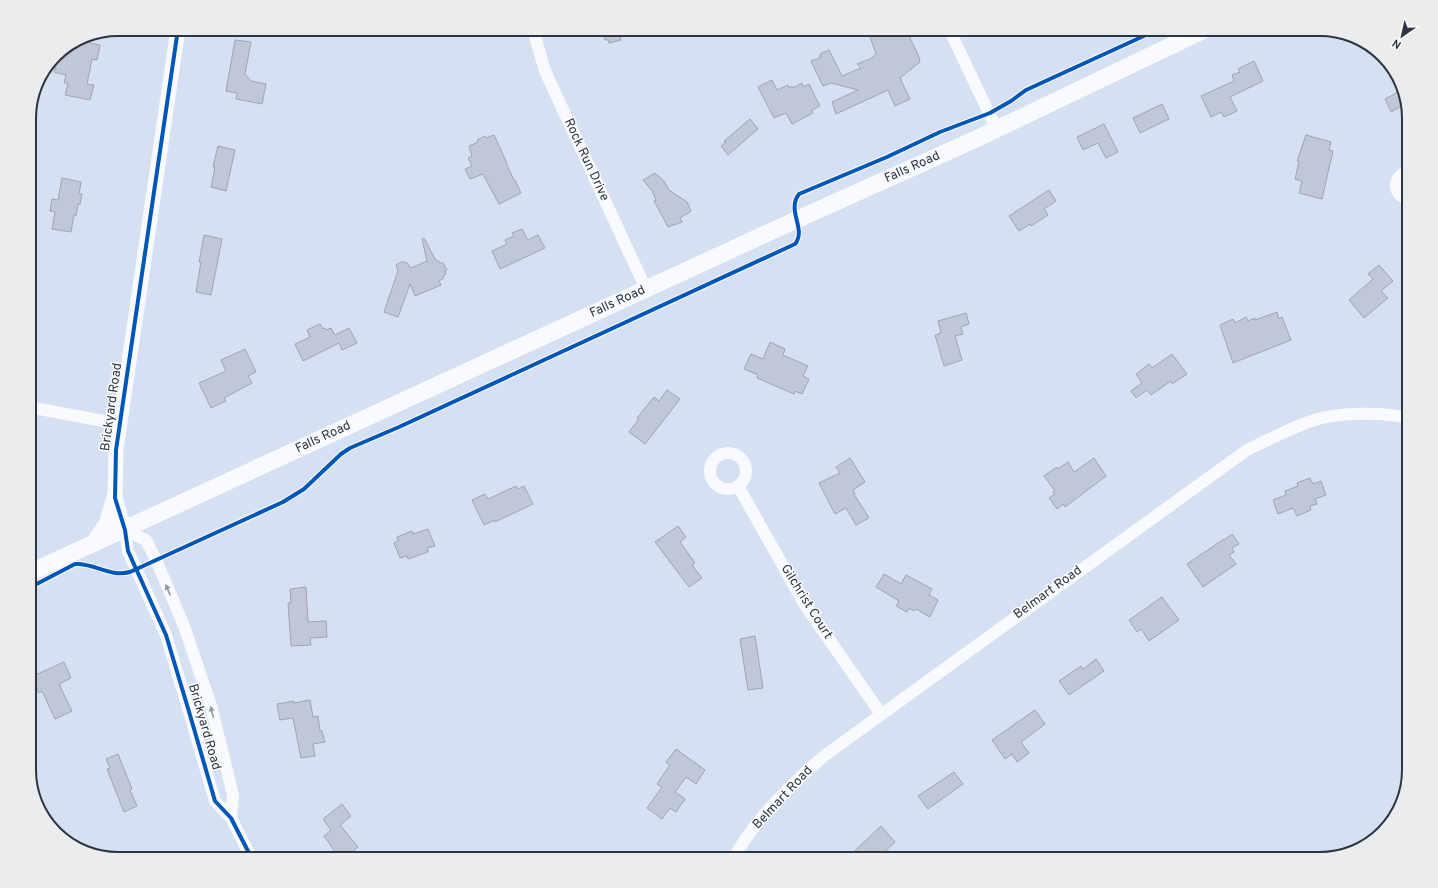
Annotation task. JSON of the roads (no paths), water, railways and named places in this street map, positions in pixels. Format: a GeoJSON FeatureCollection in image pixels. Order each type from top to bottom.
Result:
{"type":"FeatureCollection","features":[{"type":"Feature","properties":{"kind":"main road","name":"Falls Road"},"geometry":{"type":"LineString","coordinates":[[36,571],[996,128],[1191,36]]}},
{"type":"Feature","properties":{"kind":"main road"},"geometry":{"type":"LineString","coordinates":[[93,544],[107,524],[115,498]]}},
{"type":"Feature","properties":{"kind":"street","name":"Brickyard Road"},"geometry":{"type":"LineString","coordinates":[[177,36],[119,424],[116,450],[115,498],[125,530],[128,551],[166,635],[215,802],[231,818],[248,852]]}},
{"type":"Feature","properties":{"kind":"street","name":"Rock Run Drive"},"geometry":{"type":"LineString","coordinates":[[535,36],[544,71],[646,289]]}},
{"type":"Feature","properties":{"kind":"street"},"geometry":{"type":"LineString","coordinates":[[952,36],[996,128]]}},
{"type":"Feature","properties":{"kind":"street"},"geometry":{"type":"LineString","coordinates":[[1402,173],[1400,174],[1396,183],[1397,192],[1402,196]]}},
{"type":"Feature","properties":{"kind":"street"},"geometry":{"type":"LineString","coordinates":[[36,408],[119,424]]}},
{"type":"Feature","properties":{"kind":"street","name":"Belmart Road"},"geometry":{"type":"LineString","coordinates":[[736,852],[765,814],[796,780],[824,756],[1247,450],[1273,436],[1316,420],[1352,414],[1402,417]]}},
{"type":"Feature","properties":{"kind":"street","name":"Gilchrist Court"},"geometry":{"type":"LineString","coordinates":[[738,486],[804,604],[881,714]]}},
{"type":"Feature","properties":{"kind":"street","name":"Brickyard Road"},"geometry":{"type":"LineString","coordinates":[[125,530],[146,540],[184,626],[211,706],[233,795],[231,818]]}}]}
